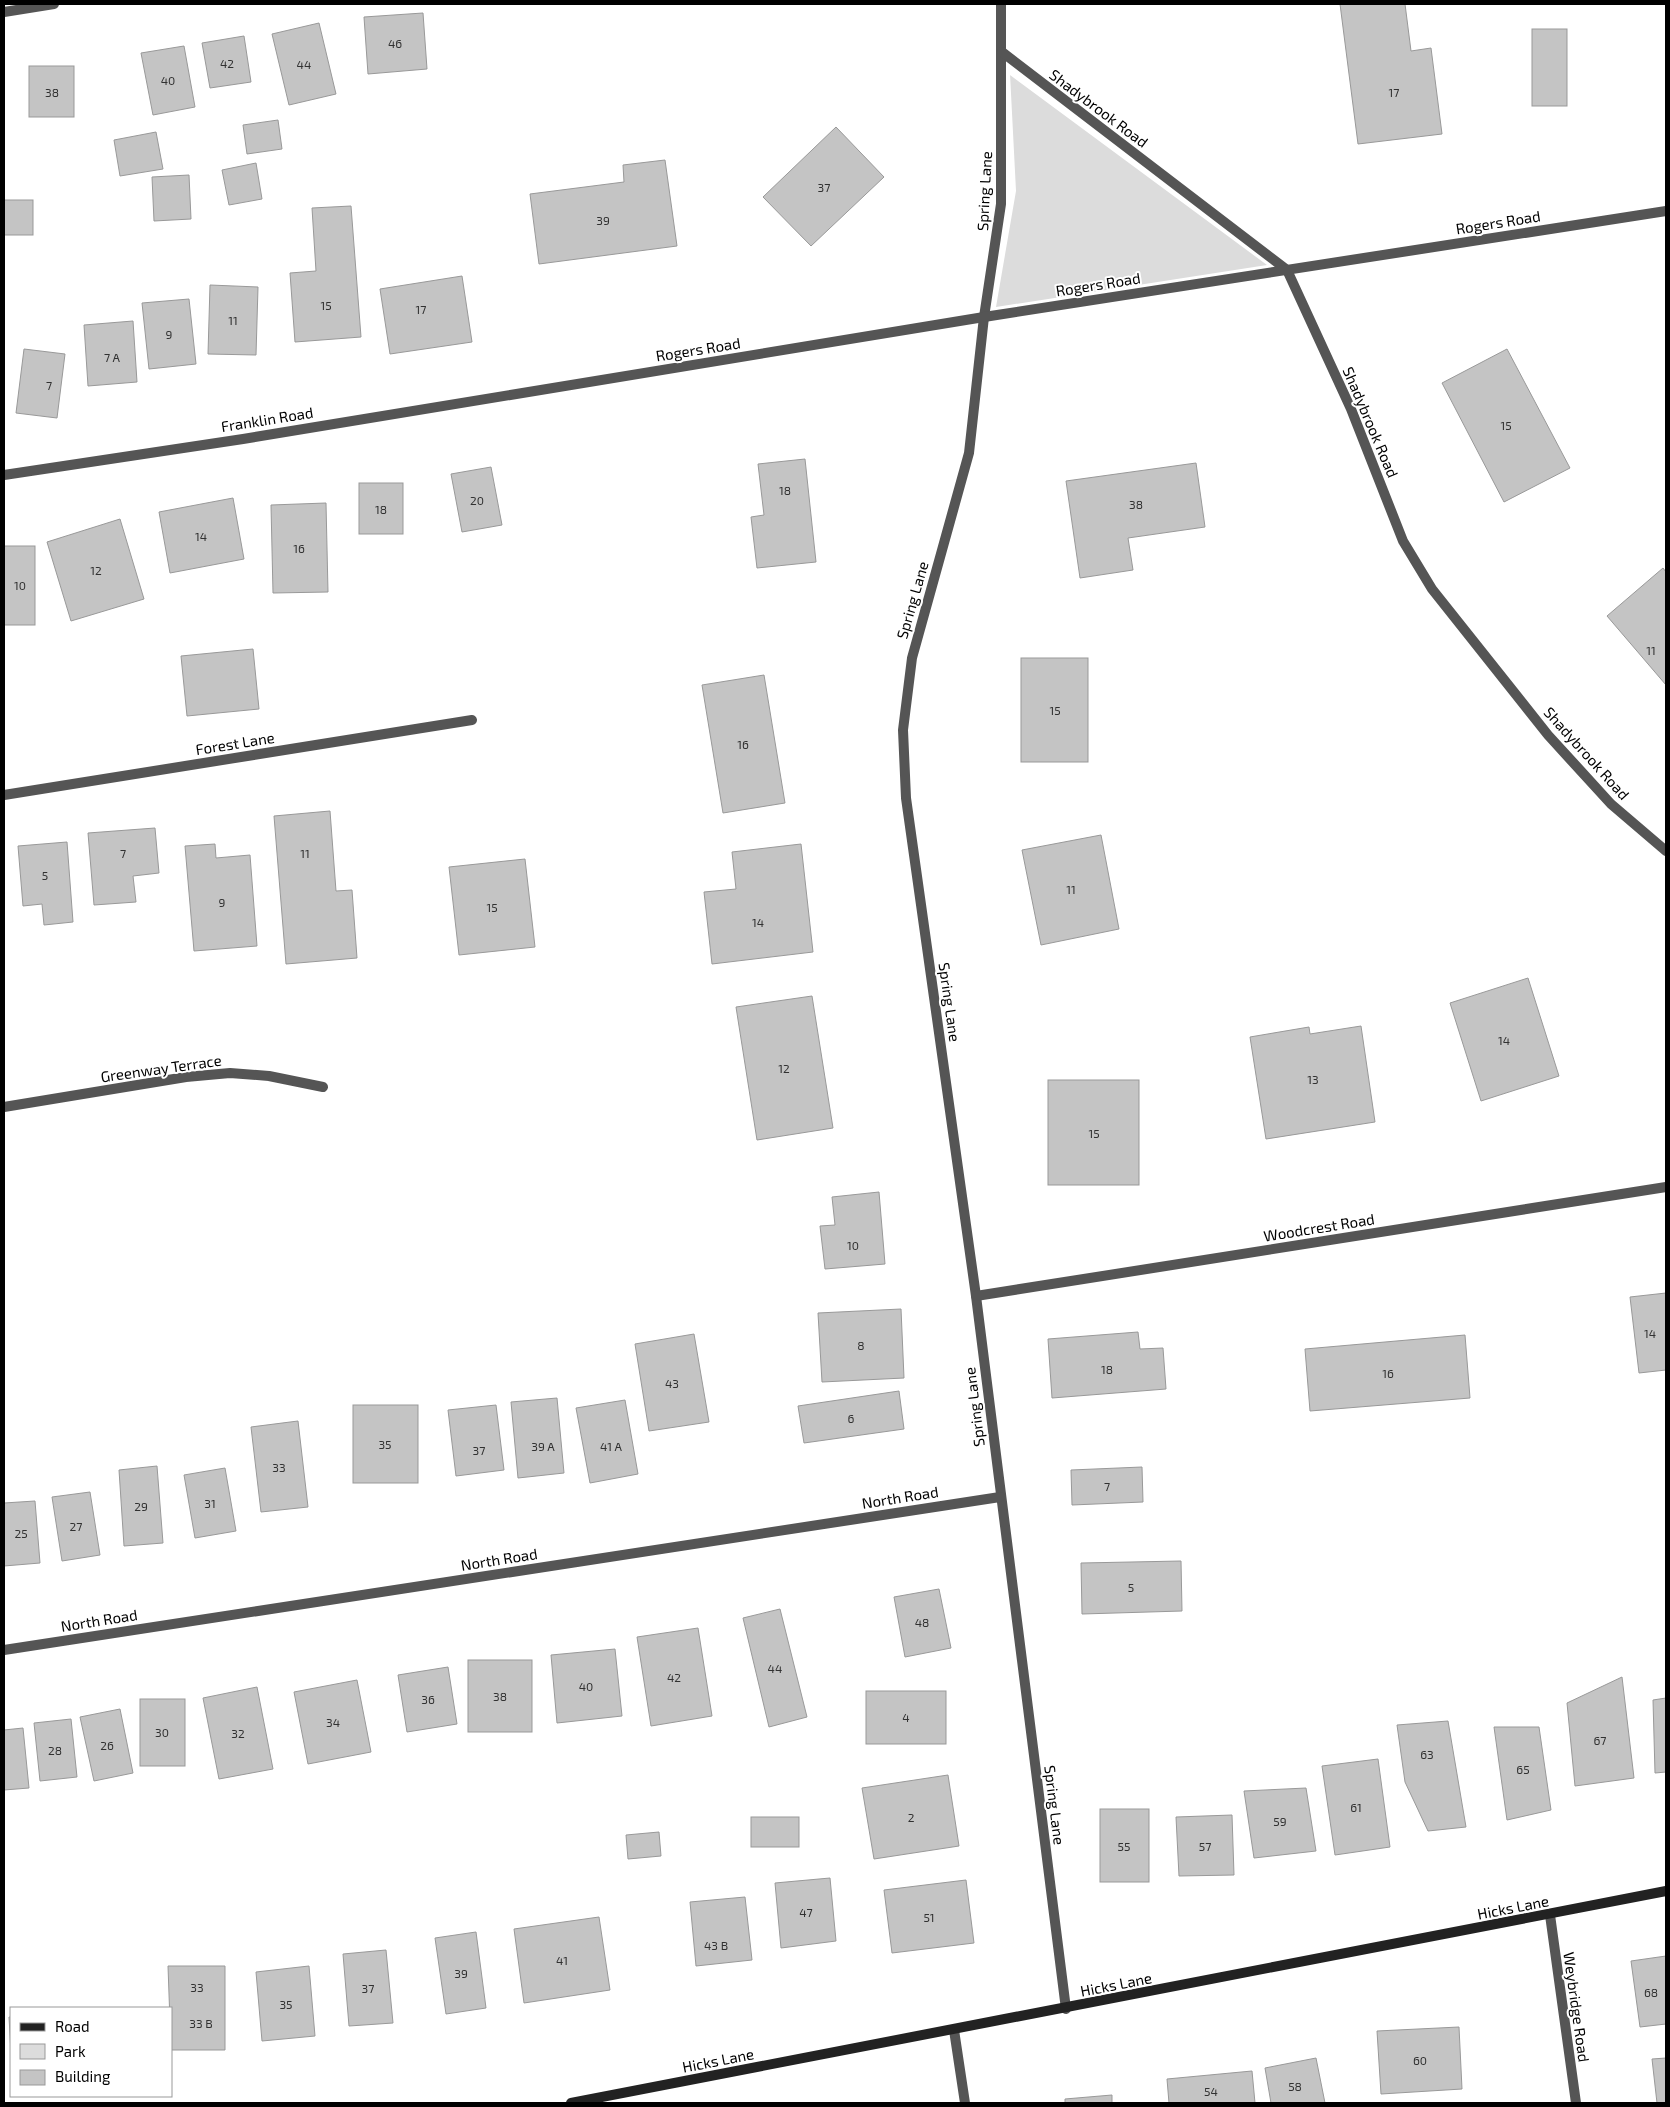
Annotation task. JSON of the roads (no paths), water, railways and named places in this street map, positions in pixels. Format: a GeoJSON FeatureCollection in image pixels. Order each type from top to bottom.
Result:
{"type":"FeatureCollection","features":[{"type":"Feature","properties":{"kind":"main road","name":"Hicks Lane"},"geometry":{"type":"LineString","coordinates":[[570,2103],[1066,2009],[1666,1891]]}},
{"type":"Feature","properties":{"kind":"street"},"geometry":{"type":"LineString","coordinates":[[4,12],[54,4]]}},
{"type":"Feature","properties":{"kind":"street","name":"Spring Lane"},"geometry":{"type":"LineString","coordinates":[[1001,4],[1001,204],[984,317],[969,453],[912,658],[902,730],[906,798],[976,1296],[1066,2009]]}},
{"type":"Feature","properties":{"kind":"street","name":"Shadybrook Road"},"geometry":{"type":"LineString","coordinates":[[1002,52],[1287,270],[1351,409],[1403,541],[1432,589],[1548,734],[1611,804],[1666,852]]}},
{"type":"Feature","properties":{"kind":"street","name":"Rogers Road"},"geometry":{"type":"LineString","coordinates":[[534,391],[984,317],[1666,211]]}},
{"type":"Feature","properties":{"kind":"street","name":"Franklin Road"},"geometry":{"type":"LineString","coordinates":[[4,475],[534,391]]}},
{"type":"Feature","properties":{"kind":"street","name":"Forest Lane"},"geometry":{"type":"LineString","coordinates":[[4,795],[472,720]]}},
{"type":"Feature","properties":{"kind":"street","name":"Greenway Terrace"},"geometry":{"type":"LineString","coordinates":[[4,1107],[186,1076],[230,1073],[269,1076],[323,1087]]}},
{"type":"Feature","properties":{"kind":"street","name":"Woodcrest Road"},"geometry":{"type":"LineString","coordinates":[[976,1296],[1666,1188]]}},
{"type":"Feature","properties":{"kind":"street","name":"North Road"},"geometry":{"type":"LineString","coordinates":[[4,1650],[1000,1497]]}},
{"type":"Feature","properties":{"kind":"street","name":"Weybridge Road"},"geometry":{"type":"LineString","coordinates":[[1550,1915],[1576,2103]]}},
{"type":"Feature","properties":{"kind":"street"},"geometry":{"type":"LineString","coordinates":[[954,2030],[965,2103]]}}]}
